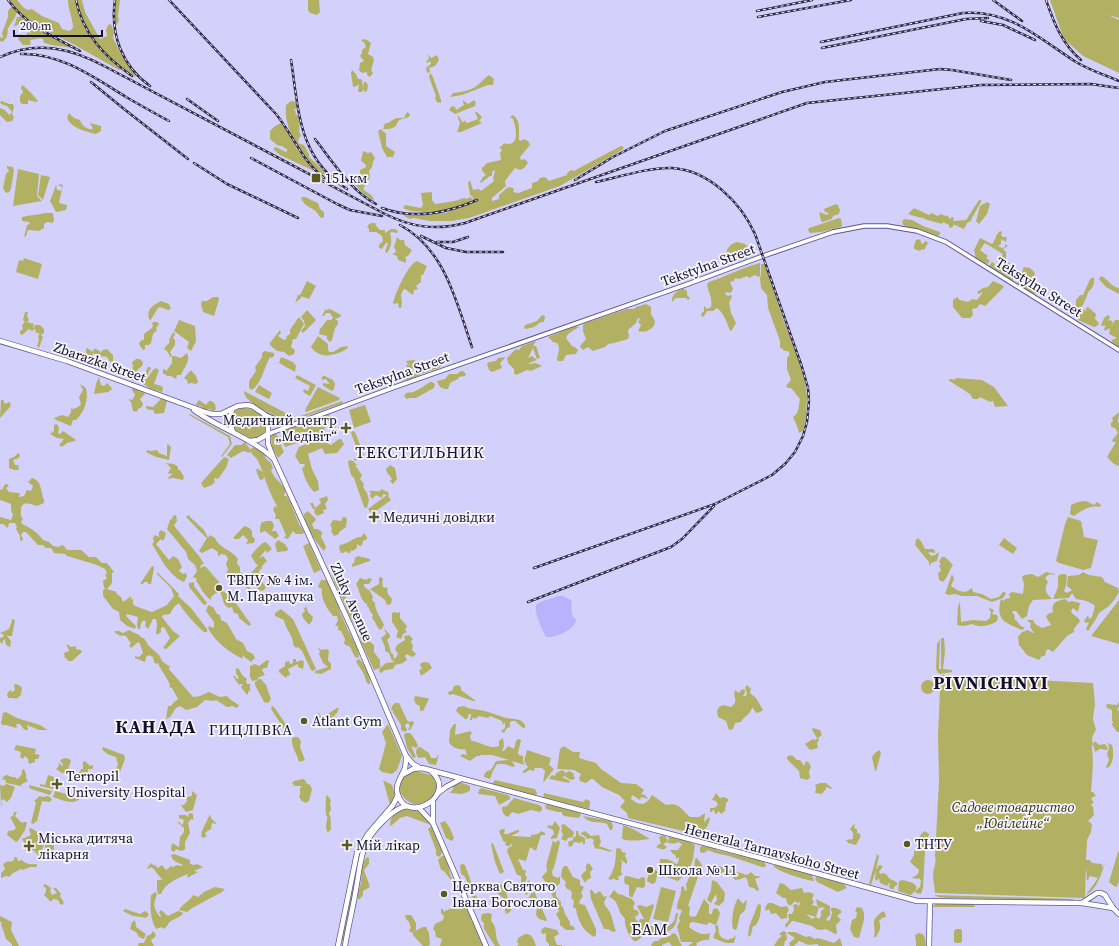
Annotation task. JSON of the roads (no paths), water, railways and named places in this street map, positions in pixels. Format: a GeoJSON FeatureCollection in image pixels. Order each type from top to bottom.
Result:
{"type":"FeatureCollection","features":[{"type":"Feature","properties":{"kind":"main road","name":"Zbarazka Street"},"geometry":{"type":"LineString","coordinates":[[0,341],[67,361],[191,408],[217,414],[232,410]]}},
{"type":"Feature","properties":{"kind":"main road"},"geometry":{"type":"LineString","coordinates":[[238,406],[252,406],[264,414],[268,422],[268,434],[258,440],[248,441],[233,432],[229,424],[229,417],[232,410],[238,406]]}},
{"type":"Feature","properties":{"kind":"main road","name":"Zbarazka Street"},"geometry":{"type":"LineString","coordinates":[[191,408],[204,418],[233,432]]}},
{"type":"Feature","properties":{"kind":"main road","name":"Zluky Avenue"},"geometry":{"type":"LineString","coordinates":[[268,434],[268,444],[274,459],[354,633],[406,756],[413,764],[422,768]]}},
{"type":"Feature","properties":{"kind":"main road","name":"Zluky Avenue"},"geometry":{"type":"LineString","coordinates":[[248,441],[262,449],[274,459]]}},
{"type":"Feature","properties":{"kind":"main road"},"geometry":{"type":"LineString","coordinates":[[406,756],[406,765],[398,782],[398,795],[401,801],[407,806]]}},
{"type":"Feature","properties":{"kind":"main road"},"geometry":{"type":"LineString","coordinates":[[382,820],[397,809],[407,806],[419,808],[426,806],[433,801],[437,794],[439,788],[437,780],[430,770],[422,768],[413,769],[402,775]]}},
{"type":"Feature","properties":{"kind":"main road","name":"Henerala Tarnavskoho Street"},"geometry":{"type":"LineString","coordinates":[[430,770],[911,899],[930,902],[1082,903],[1112,908]]}},
{"type":"Feature","properties":{"kind":"main road"},"geometry":{"type":"LineString","coordinates":[[437,794],[461,779]]}},
{"type":"Feature","properties":{"kind":"main road"},"geometry":{"type":"LineString","coordinates":[[362,848],[345,945],[338,944],[352,873],[362,848],[393,805],[398,795]]}},
{"type":"Feature","properties":{"kind":"main road"},"geometry":{"type":"LineString","coordinates":[[433,801],[433,823]]}},
{"type":"Feature","properties":{"kind":"main road"},"geometry":{"type":"LineString","coordinates":[[419,808],[433,823],[486,946]]}},
{"type":"Feature","properties":{"kind":"main road"},"geometry":{"type":"LineString","coordinates":[[1082,903],[1095,894],[1101,893],[1112,908],[1119,914]]}},
{"type":"Feature","properties":{"kind":"main road"},"geometry":{"type":"LineString","coordinates":[[1095,894],[1093,902],[1099,906],[1104,903],[1105,897]]}},
{"type":"Feature","properties":{"kind":"main road"},"geometry":{"type":"LineString","coordinates":[[929,946],[930,902]]}},
{"type":"Feature","properties":{"kind":"street","name":"Tekstylna Street"},"geometry":{"type":"LineString","coordinates":[[268,434],[288,425],[688,284],[807,240],[833,232],[874,225],[903,228],[929,235],[946,242],[1119,350]]}},
{"type":"Feature","properties":{"kind":"street"},"geometry":{"type":"LineString","coordinates":[[264,414],[288,425]]}},
{"type":"Feature","properties":{"kind":"railway"},"geometry":{"type":"LineString","coordinates":[[8,0],[23,17],[41,30],[80,51]]}},
{"type":"Feature","properties":{"kind":"railway"},"geometry":{"type":"LineString","coordinates":[[76,0],[79,12],[89,34],[112,60],[132,76]]}},
{"type":"Feature","properties":{"kind":"railway"},"geometry":{"type":"LineString","coordinates":[[115,0],[114,25],[120,48],[132,69],[150,86]]}},
{"type":"Feature","properties":{"kind":"railway"},"geometry":{"type":"LineString","coordinates":[[169,0],[276,114],[304,156],[316,171],[324,178]]}},
{"type":"Feature","properties":{"kind":"railway"},"geometry":{"type":"LineString","coordinates":[[757,11],[812,0]]}},
{"type":"Feature","properties":{"kind":"railway"},"geometry":{"type":"LineString","coordinates":[[758,17],[851,0]]}},
{"type":"Feature","properties":{"kind":"railway"},"geometry":{"type":"LineString","coordinates":[[993,0],[1022,21]]}},
{"type":"Feature","properties":{"kind":"railway"},"geometry":{"type":"LineString","coordinates":[[1046,0],[1059,33],[1074,54],[1081,60]]}},
{"type":"Feature","properties":{"kind":"railway"},"geometry":{"type":"LineString","coordinates":[[821,42],[963,13],[980,13],[995,16],[1023,27],[1081,65],[1119,81]]}},
{"type":"Feature","properties":{"kind":"railway"},"geometry":{"type":"LineString","coordinates":[[822,48],[966,19],[988,18]]}},
{"type":"Feature","properties":{"kind":"railway"},"geometry":{"type":"LineString","coordinates":[[981,21],[1003,25],[1035,40]]}},
{"type":"Feature","properties":{"kind":"railway"},"geometry":{"type":"LineString","coordinates":[[0,57],[27,49],[54,48],[93,60],[385,214],[414,225],[434,227],[444,227],[465,223],[807,103],[981,85],[1091,84],[1119,88]]}},
{"type":"Feature","properties":{"kind":"railway"},"geometry":{"type":"LineString","coordinates":[[21,54],[35,54],[63,62],[102,82],[169,121]]}},
{"type":"Feature","properties":{"kind":"railway"},"geometry":{"type":"LineString","coordinates":[[291,60],[299,115],[310,148],[319,163],[331,177],[347,189]]}},
{"type":"Feature","properties":{"kind":"railway"},"geometry":{"type":"LineString","coordinates":[[575,180],[613,157],[665,131],[782,92],[825,82],[940,69],[1011,80]]}},
{"type":"Feature","properties":{"kind":"railway"},"geometry":{"type":"LineString","coordinates":[[91,82],[188,159]]}},
{"type":"Feature","properties":{"kind":"railway"},"geometry":{"type":"LineString","coordinates":[[187,99],[218,121]]}},
{"type":"Feature","properties":{"kind":"railway"},"geometry":{"type":"LineString","coordinates":[[315,139],[350,183],[376,204]]}},
{"type":"Feature","properties":{"kind":"railway"},"geometry":{"type":"LineString","coordinates":[[251,158],[350,210],[382,216]]}},
{"type":"Feature","properties":{"kind":"railway"},"geometry":{"type":"LineString","coordinates":[[194,163],[227,184],[298,218]]}},
{"type":"Feature","properties":{"kind":"railway"},"geometry":{"type":"LineString","coordinates":[[534,568],[715,504],[772,475],[785,464],[795,452],[803,436],[807,422],[809,401],[808,388],[802,367],[755,234],[749,222],[732,200],[722,190],[699,175],[686,170],[672,168],[644,171],[596,182]]}},
{"type":"Feature","properties":{"kind":"railway"},"geometry":{"type":"LineString","coordinates":[[382,208],[406,214],[430,213],[466,205],[477,200]]}},
{"type":"Feature","properties":{"kind":"railway"},"geometry":{"type":"LineString","coordinates":[[400,225],[415,235],[428,248],[438,262],[454,295],[472,347]]}},
{"type":"Feature","properties":{"kind":"railway"},"geometry":{"type":"LineString","coordinates":[[421,236],[446,248],[466,252]]}},
{"type":"Feature","properties":{"kind":"railway"},"geometry":{"type":"LineString","coordinates":[[437,242],[453,242],[468,237]]}},
{"type":"Feature","properties":{"kind":"railway"},"geometry":{"type":"LineString","coordinates":[[467,252],[503,252]]}},
{"type":"Feature","properties":{"kind":"railway"},"geometry":{"type":"LineString","coordinates":[[528,602],[671,547],[682,539],[714,506]]}},
{"type":"Feature","properties":{"kind":"place","name":"151 км"},"geometry":{"type":"Point","coordinates":[316,178]}},
{"type":"Feature","properties":{"kind":"place","name":"Медичний центр „Медівіт“"},"geometry":{"type":"Point","coordinates":[346,428]}},
{"type":"Feature","properties":{"kind":"place","name":"Медичні довідки"},"geometry":{"type":"Point","coordinates":[374,517]}},
{"type":"Feature","properties":{"kind":"place","name":"ТВПУ № 4 ім. М. Паращука"},"geometry":{"type":"Point","coordinates":[219,588]}},
{"type":"Feature","properties":{"kind":"place","name":"Atlant Gym"},"geometry":{"type":"Point","coordinates":[304,721]}},
{"type":"Feature","properties":{"kind":"place","name":"Ternopil University Hospital"},"geometry":{"type":"Point","coordinates":[57,784]}},
{"type":"Feature","properties":{"kind":"place","name":"ТНТУ"},"geometry":{"type":"Point","coordinates":[907,844]}},
{"type":"Feature","properties":{"kind":"place","name":"Мій лікар"},"geometry":{"type":"Point","coordinates":[347,845]}},
{"type":"Feature","properties":{"kind":"place","name":"Міська дитяча лікарня"},"geometry":{"type":"Point","coordinates":[29,846]}},
{"type":"Feature","properties":{"kind":"place","name":"Школа № 11"},"geometry":{"type":"Point","coordinates":[650,870]}},
{"type":"Feature","properties":{"kind":"place","name":"Церква Святого Івана Богослова"},"geometry":{"type":"Point","coordinates":[444,894]}},
{"type":"Feature","properties":{"kind":"district","name":"ТЕКСТИЛЬНИК"},"geometry":{"type":"Point","coordinates":[420,452]}},
{"type":"Feature","properties":{"kind":"district","name":"PIVNICHNYI"},"geometry":{"type":"Point","coordinates":[991,682]}},
{"type":"Feature","properties":{"kind":"district","name":"КАНАДА"},"geometry":{"type":"Point","coordinates":[156,726]}},
{"type":"Feature","properties":{"kind":"district","name":"ГИЦЛІВКА"},"geometry":{"type":"Point","coordinates":[251,729]}},
{"type":"Feature","properties":{"kind":"district","name":"БАМ"},"geometry":{"type":"Point","coordinates":[650,929]}},
{"type":"Feature","properties":{"kind":"park label","name":"Садове товариство „Ювілейне“"},"geometry":{"type":"Point","coordinates":[1013,816]}}]}
